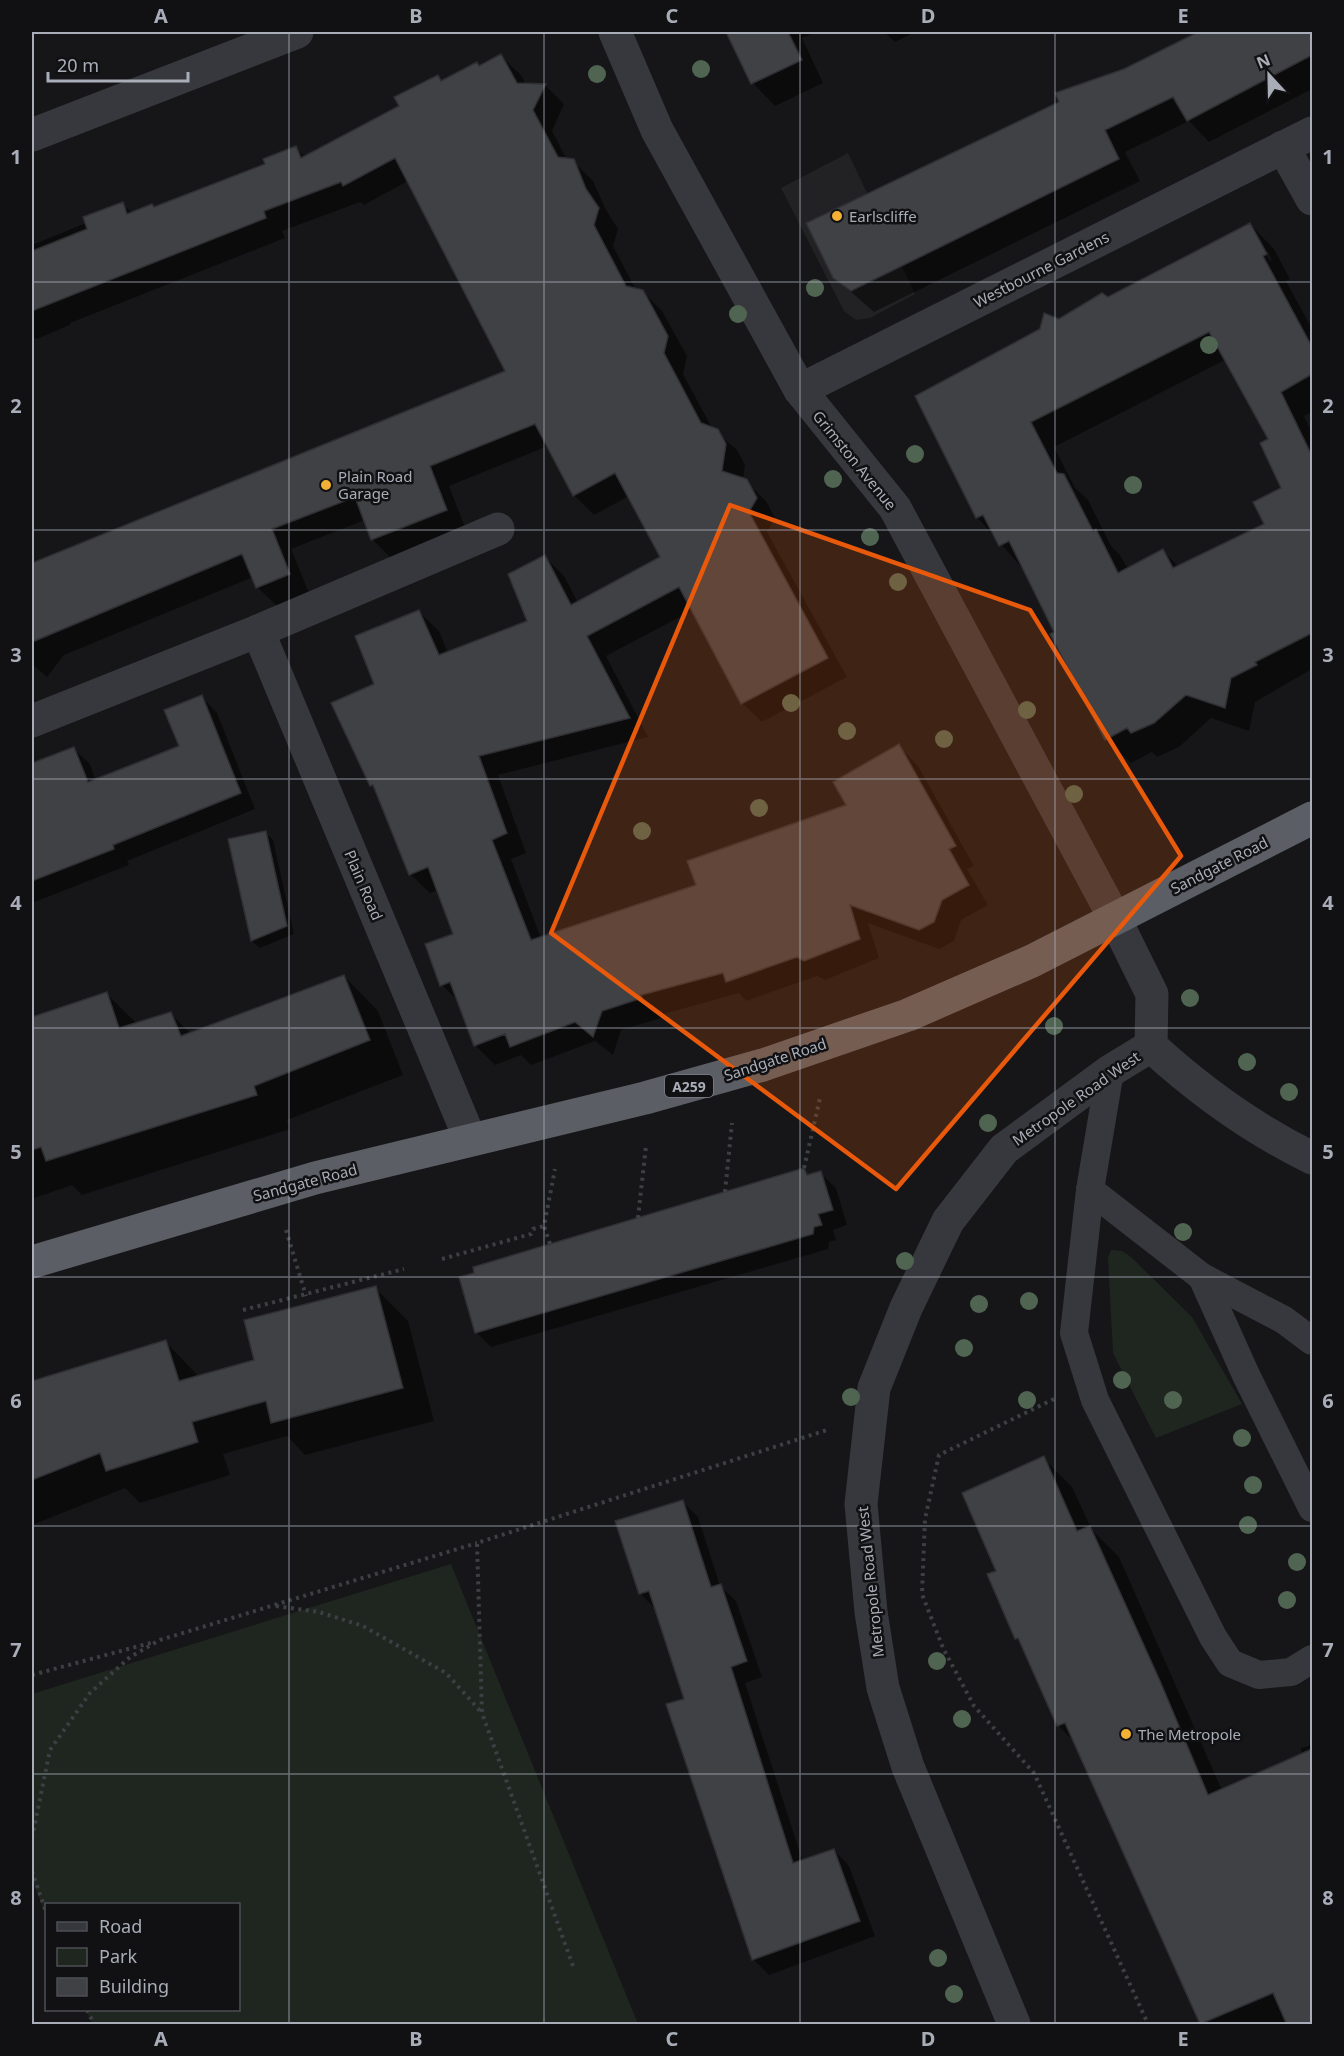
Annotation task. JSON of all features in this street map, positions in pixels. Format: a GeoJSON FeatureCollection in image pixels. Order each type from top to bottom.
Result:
{"type":"FeatureCollection","features":[{"type":"Feature","properties":{"kind":"highway","name":"Sandgate Road"},"geometry":{"type":"LineString","coordinates":[[32,1262],[315,1178],[645,1098],[763,1065],[908,1016],[970,990],[1115,919],[1312,818]]}},
{"type":"Feature","properties":{"kind":"street"},"geometry":{"type":"LineString","coordinates":[[32,135],[297,32]]}},
{"type":"Feature","properties":{"kind":"street","name":"Grimston Avenue"},"geometry":{"type":"LineString","coordinates":[[615,32],[657,130],[800,390],[895,508],[1115,919],[1152,994],[1151,1046]]}},
{"type":"Feature","properties":{"kind":"street","name":"Westbourne Gardens"},"geometry":{"type":"LineString","coordinates":[[800,390],[1312,133]]}},
{"type":"Feature","properties":{"kind":"street"},"geometry":{"type":"LineString","coordinates":[[1283,147],[1312,199]]}},
{"type":"Feature","properties":{"kind":"street"},"geometry":{"type":"LineString","coordinates":[[32,721],[258,631],[498,529]]}},
{"type":"Feature","properties":{"kind":"street","name":"Plain Road"},"geometry":{"type":"LineString","coordinates":[[258,631],[470,1139]]}},
{"type":"Feature","properties":{"kind":"street"},"geometry":{"type":"LineString","coordinates":[[1151,1046],[1186,1079],[1269,1137],[1312,1158]]}},
{"type":"Feature","properties":{"kind":"street","name":"Metropole Road West"},"geometry":{"type":"LineString","coordinates":[[1014,2025],[908,1767],[883,1689],[871,1612],[861,1504],[874,1388],[906,1308],[948,1221],[1004,1149],[1110,1071],[1151,1046]]}},
{"type":"Feature","properties":{"kind":"lane"},"geometry":{"type":"LineString","coordinates":[[1110,1071],[1090,1190],[1074,1332],[1095,1400],[1203,1616],[1230,1664],[1259,1675],[1291,1672],[1312,1659]]}},
{"type":"Feature","properties":{"kind":"lane"},"geometry":{"type":"LineString","coordinates":[[1090,1190],[1202,1277],[1284,1320],[1312,1341]]}},
{"type":"Feature","properties":{"kind":"lane"},"geometry":{"type":"LineString","coordinates":[[1202,1277],[1246,1375],[1312,1508]]}},
{"type":"Feature","properties":{"kind":"path"},"geometry":{"type":"LineString","coordinates":[[804,1168],[820,1098]]}},
{"type":"Feature","properties":{"kind":"path"},"geometry":{"type":"LineString","coordinates":[[725,1192],[732,1123]]}},
{"type":"Feature","properties":{"kind":"path"},"geometry":{"type":"LineString","coordinates":[[638,1218],[646,1146]]}},
{"type":"Feature","properties":{"kind":"path"},"geometry":{"type":"LineString","coordinates":[[550,1244],[544,1226],[555,1169]]}},
{"type":"Feature","properties":{"kind":"path"},"geometry":{"type":"LineString","coordinates":[[442,1259],[531,1234],[533,1229],[544,1226]]}},
{"type":"Feature","properties":{"kind":"path"},"geometry":{"type":"LineString","coordinates":[[286,1230],[306,1296]]}},
{"type":"Feature","properties":{"kind":"path"},"geometry":{"type":"LineString","coordinates":[[243,1310],[306,1296],[404,1269]]}},
{"type":"Feature","properties":{"kind":"path"},"geometry":{"type":"LineString","coordinates":[[1090,1382],[939,1455],[925,1519],[922,1594],[943,1648],[974,1706],[1034,1773],[1148,2025]]}},
{"type":"Feature","properties":{"kind":"path"},"geometry":{"type":"LineString","coordinates":[[32,1675],[160,1640],[477,1543],[833,1428]]}},
{"type":"Feature","properties":{"kind":"path"},"geometry":{"type":"LineString","coordinates":[[477,1543],[482,1713],[573,1966]]}},
{"type":"Feature","properties":{"kind":"path"},"geometry":{"type":"LineString","coordinates":[[273,1605],[319,1612],[363,1626],[446,1673],[482,1713]]}},
{"type":"Feature","properties":{"kind":"path"},"geometry":{"type":"LineString","coordinates":[[32,1838],[50,1750],[90,1693],[130,1657],[160,1640]]}},
{"type":"Feature","properties":{"kind":"path"},"geometry":{"type":"LineString","coordinates":[[32,1871],[45,1909]]}},
{"type":"Feature","properties":{"kind":"path"},"geometry":{"type":"LineString","coordinates":[[87,2011],[94,2025]]}},
{"type":"Feature","properties":{"kind":"highlighted area"},"geometry":{"type":"Polygon","coordinates":[[[730,505],[1030,610],[1181,856],[896,1189],[551,933],[730,505]]]}},
{"type":"Feature","properties":{"kind":"shaded area","name":"Earlscliffe"},"geometry":{"type":"Polygon","coordinates":[[[848,153],[915,294],[870,318],[856,320],[844,311],[781,188],[848,153]]]}},
{"type":"Feature","properties":{"kind":"green space"},"geometry":{"type":"Polygon","coordinates":[[[1111,1250],[1122,1251],[1131,1257],[1192,1317],[1242,1404],[1156,1438],[1113,1353],[1108,1257],[1111,1250]]]}},
{"type":"Feature","properties":{"kind":"green space"},"geometry":{"type":"Polygon","coordinates":[[[451,1564],[638,2024],[93,2024],[86,2011],[240,2011],[240,1903],[45,1903],[45,1912],[32,1879],[32,1694],[451,1564]]]}},
{"type":"Feature","properties":{"kind":"building"},"geometry":{"type":"Polygon","coordinates":[[[726,32],[788,32],[802,60],[751,84],[726,32]]]}},
{"type":"Feature","properties":{"kind":"building"},"geometry":{"type":"Polygon","coordinates":[[[1198,32],[1312,32],[1312,55],[1187,121],[1173,97],[1105,130],[1119,159],[851,291],[833,278],[806,223],[1059,102],[1055,93],[1124,69],[1198,32]]]}},
{"type":"Feature","properties":{"kind":"building"},"geometry":{"type":"Polygon","coordinates":[[[501,54],[517,83],[546,84],[533,110],[558,157],[574,159],[586,189],[599,208],[594,225],[626,286],[643,290],[668,336],[664,353],[701,423],[718,429],[726,444],[722,471],[747,479],[757,498],[749,512],[828,658],[741,704],[679,587],[587,636],[630,718],[479,756],[507,833],[492,840],[531,940],[696,885],[687,861],[846,805],[833,782],[899,744],[956,846],[949,849],[969,885],[942,900],[934,922],[919,930],[850,905],[860,939],[804,961],[797,957],[726,982],[723,973],[641,995],[642,998],[602,1011],[593,1037],[575,1022],[510,1047],[505,1034],[474,1046],[450,982],[440,986],[425,944],[453,934],[428,867],[409,875],[373,785],[370,786],[331,703],[374,684],[355,636],[419,610],[439,655],[527,621],[508,574],[545,555],[571,605],[660,557],[615,473],[573,496],[535,424],[430,466],[447,510],[371,540],[355,497],[272,529],[290,574],[256,588],[242,554],[32,642],[32,563],[505,371],[395,158],[343,186],[341,182],[264,211],[266,218],[32,311],[32,251],[87,229],[83,217],[123,202],[127,214],[152,204],[154,207],[265,164],[263,159],[296,146],[301,158],[399,106],[394,97],[438,75],[441,81],[477,62],[479,66],[501,54]]]}},
{"type":"Feature","properties":{"kind":"building"},"geometry":{"type":"Polygon","coordinates":[[[1250,223],[1267,254],[1263,256],[1312,347],[1312,374],[1281,392],[1312,456],[1312,633],[1255,662],[1257,665],[1231,678],[1225,708],[1186,695],[1154,723],[1131,733],[1127,728],[1105,740],[1050,634],[1054,632],[1009,541],[999,546],[983,515],[976,518],[915,396],[1040,329],[1044,313],[1059,319],[1102,293],[1108,297],[1250,223]],[[1209,332],[1031,422],[1057,473],[1064,474],[1093,531],[1096,529],[1118,573],[1163,549],[1173,568],[1264,524],[1253,502],[1281,488],[1260,443],[1268,439],[1209,332]]]}},
{"type":"Feature","properties":{"kind":"building"},"geometry":{"type":"Polygon","coordinates":[[[202,695],[241,793],[113,845],[114,849],[32,881],[32,763],[74,747],[88,782],[179,746],[164,710],[202,695]]]}},
{"type":"Feature","properties":{"kind":"building"},"geometry":{"type":"Polygon","coordinates":[[[266,831],[287,926],[251,941],[228,839],[266,831]]]}},
{"type":"Feature","properties":{"kind":"building"},"geometry":{"type":"Polygon","coordinates":[[[344,975],[370,1040],[254,1086],[257,1095],[46,1161],[41,1147],[32,1150],[32,1017],[107,992],[119,1028],[171,1012],[181,1036],[344,975]]]}},
{"type":"Feature","properties":{"kind":"building"},"geometry":{"type":"Polygon","coordinates":[[[804,1168],[807,1175],[821,1171],[833,1210],[818,1214],[822,1225],[814,1227],[813,1234],[475,1333],[459,1277],[474,1273],[473,1267],[804,1168]]]}},
{"type":"Feature","properties":{"kind":"building"},"geometry":{"type":"Polygon","coordinates":[[[376,1286],[403,1388],[271,1423],[266,1401],[192,1422],[198,1442],[106,1471],[100,1453],[32,1480],[32,1381],[166,1340],[179,1381],[254,1360],[244,1320],[376,1286]]]}},
{"type":"Feature","properties":{"kind":"building","name":"The Metropole"},"geometry":{"type":"Polygon","coordinates":[[[1044,1456],[1077,1531],[1090,1526],[1160,1681],[1208,1795],[1312,1749],[1312,2025],[1287,2025],[1273,1993],[1200,2024],[1065,1723],[1057,1726],[1018,1638],[1015,1639],[987,1574],[996,1571],[962,1493],[1044,1456]]]}},
{"type":"Feature","properties":{"kind":"building"},"geometry":{"type":"Polygon","coordinates":[[[683,1500],[711,1587],[721,1584],[747,1661],[731,1667],[793,1863],[834,1849],[860,1921],[752,1960],[666,1704],[684,1699],[649,1591],[639,1594],[615,1521],[683,1500]]]}},
{"type":"Feature","properties":{"kind":"place","name":"Earlscliffe"},"geometry":{"type":"Point","coordinates":[837,216]}},
{"type":"Feature","properties":{"kind":"place","name":"Plain Road Garage"},"geometry":{"type":"Point","coordinates":[326,485]}},
{"type":"Feature","properties":{"kind":"place","name":"The Metropole"},"geometry":{"type":"Point","coordinates":[1126,1734]}}]}
